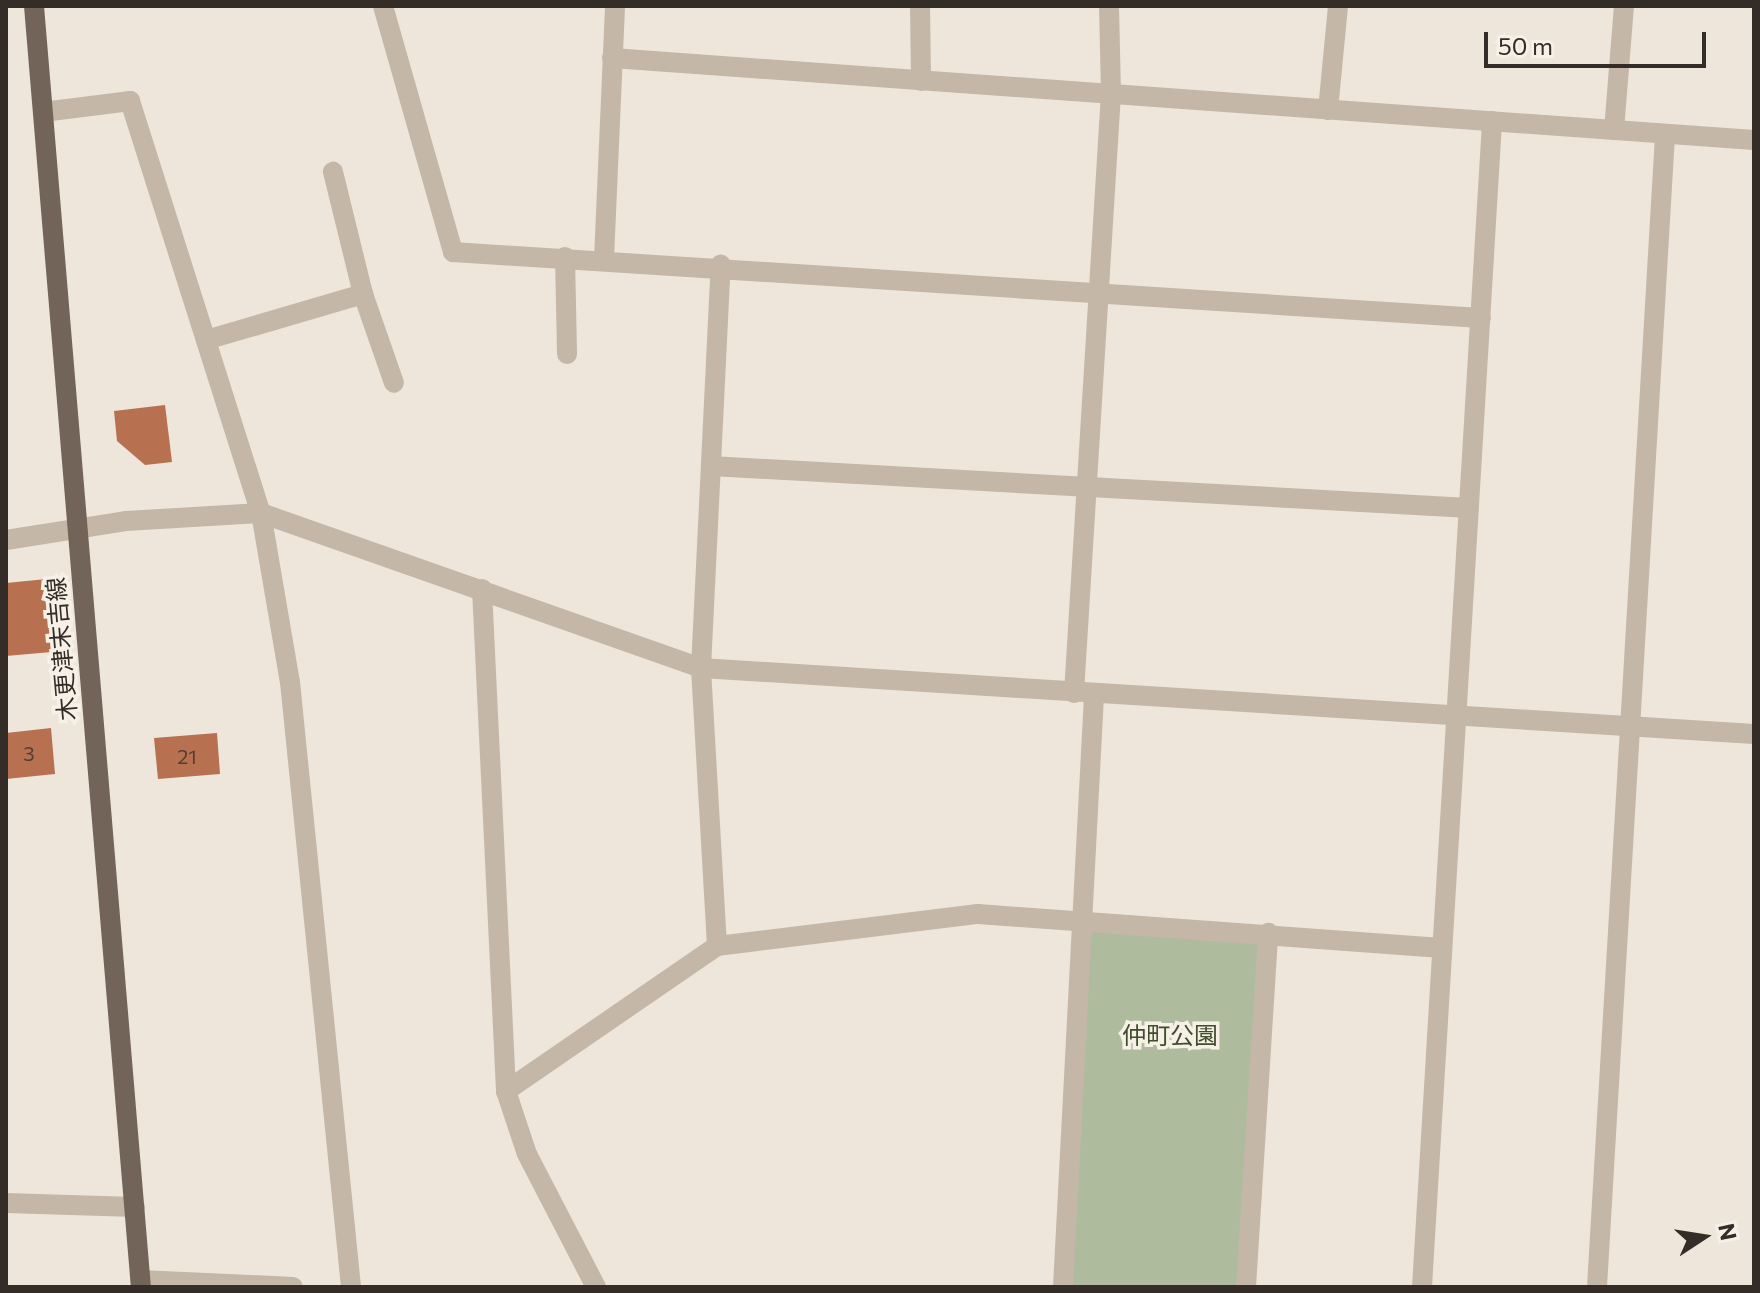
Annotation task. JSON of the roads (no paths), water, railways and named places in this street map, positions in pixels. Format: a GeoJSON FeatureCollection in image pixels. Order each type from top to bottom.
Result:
{"type":"FeatureCollection","features":[{"type":"Feature","properties":{"kind":"main road","name":"木更津末吉線"},"geometry":{"type":"LineString","coordinates":[[34,6],[141,1283]]}},
{"type":"Feature","properties":{"kind":"street"},"geometry":{"type":"LineString","coordinates":[[383,6],[453,252],[721,264],[1481,318]]}},
{"type":"Feature","properties":{"kind":"street"},"geometry":{"type":"LineString","coordinates":[[604,259],[615,6]]}},
{"type":"Feature","properties":{"kind":"street"},"geometry":{"type":"LineString","coordinates":[[920,6],[921,81]]}},
{"type":"Feature","properties":{"kind":"street"},"geometry":{"type":"LineString","coordinates":[[1063,1287],[1085,918],[1087,487],[1111,94],[1109,6]]}},
{"type":"Feature","properties":{"kind":"street"},"geometry":{"type":"LineString","coordinates":[[1328,110],[1338,6]]}},
{"type":"Feature","properties":{"kind":"street"},"geometry":{"type":"LineString","coordinates":[[1614,130],[1624,6]]}},
{"type":"Feature","properties":{"kind":"street"},"geometry":{"type":"LineString","coordinates":[[612,58],[1754,140]]}},
{"type":"Feature","properties":{"kind":"street"},"geometry":{"type":"LineString","coordinates":[[43,112],[130,101],[261,513],[290,682],[351,1287]]}},
{"type":"Feature","properties":{"kind":"street"},"geometry":{"type":"LineString","coordinates":[[1422,1287],[1492,121]]}},
{"type":"Feature","properties":{"kind":"street"},"geometry":{"type":"LineString","coordinates":[[1597,1287],[1665,134]]}},
{"type":"Feature","properties":{"kind":"street"},"geometry":{"type":"LineString","coordinates":[[333,172],[363,294],[394,383]]}},
{"type":"Feature","properties":{"kind":"street"},"geometry":{"type":"LineString","coordinates":[[565,257],[567,354]]}},
{"type":"Feature","properties":{"kind":"street"},"geometry":{"type":"LineString","coordinates":[[717,946],[701,668],[721,264]]}},
{"type":"Feature","properties":{"kind":"street"},"geometry":{"type":"LineString","coordinates":[[206,340],[363,294]]}},
{"type":"Feature","properties":{"kind":"street"},"geometry":{"type":"LineString","coordinates":[[711,466],[1469,508]]}},
{"type":"Feature","properties":{"kind":"street"},"geometry":{"type":"LineString","coordinates":[[6,540],[77,527],[261,513],[701,668],[1754,734]]}},
{"type":"Feature","properties":{"kind":"street"},"geometry":{"type":"LineString","coordinates":[[482,589],[506,1091],[527,1154],[596,1287]]}},
{"type":"Feature","properties":{"kind":"street"},"geometry":{"type":"LineString","coordinates":[[506,1091],[717,946],[978,914],[1085,918],[1442,948]]}},
{"type":"Feature","properties":{"kind":"street"},"geometry":{"type":"LineString","coordinates":[[1246,1287],[1268,933]]}},
{"type":"Feature","properties":{"kind":"street"},"geometry":{"type":"LineString","coordinates":[[6,1203],[135,1207]]}},
{"type":"Feature","properties":{"kind":"street"},"geometry":{"type":"LineString","coordinates":[[141,1283],[293,1287]]}},
{"type":"Feature","properties":{"kind":"park label","name":"仲町公園"},"geometry":{"type":"Point","coordinates":[1170,1035]}}]}
